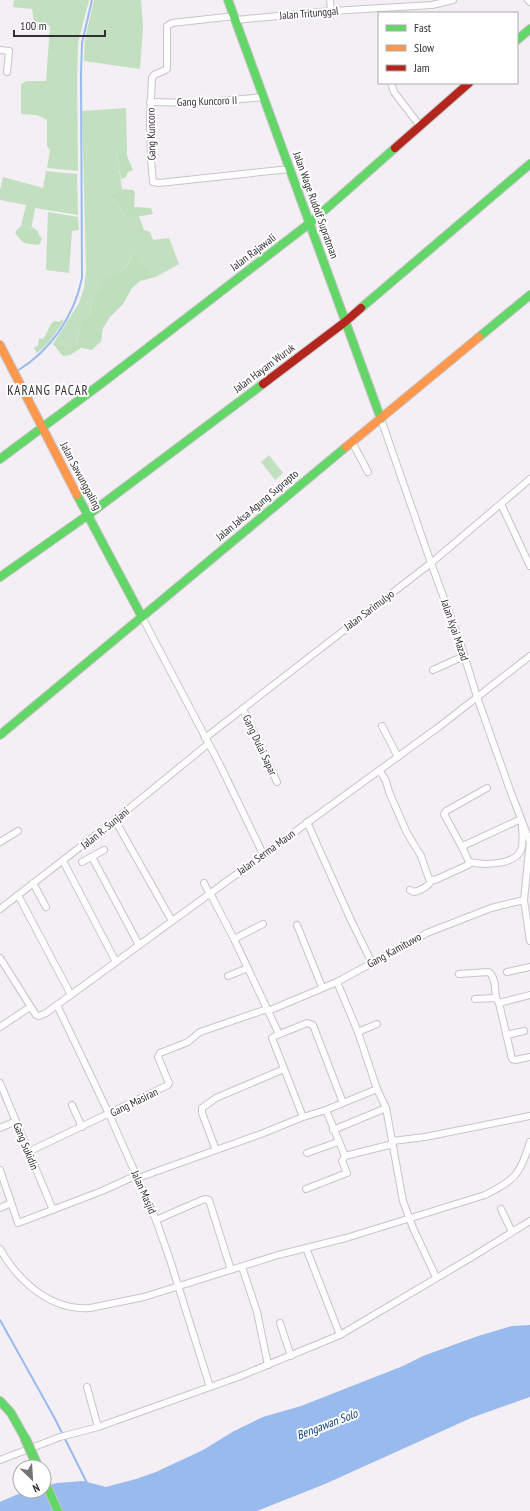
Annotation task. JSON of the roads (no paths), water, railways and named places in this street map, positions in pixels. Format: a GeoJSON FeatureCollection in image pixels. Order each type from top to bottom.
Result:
{"type":"FeatureCollection","features":[{"type":"Feature","properties":{"kind":"main road","name":"Jalan Wage Rudolf Supratman"},"geometry":{"type":"LineString","coordinates":[[228,0],[381,419]]}},
{"type":"Feature","properties":{"kind":"main road"},"geometry":{"type":"LineString","coordinates":[[518,39],[530,29]]}},
{"type":"Feature","properties":{"kind":"main road","name":"Jalan Rajawali"},"geometry":{"type":"LineString","coordinates":[[0,459],[42,429],[310,223],[468,84]]}},
{"type":"Feature","properties":{"kind":"main road","name":"Jalan Hayam Wuruk"},"geometry":{"type":"LineString","coordinates":[[0,577],[88,515],[345,322],[530,164]]}},
{"type":"Feature","properties":{"kind":"main road","name":"Jalan Jaksa Agung Suprapto"},"geometry":{"type":"LineString","coordinates":[[0,735],[530,295]]}},
{"type":"Feature","properties":{"kind":"main road","name":"Jalan Sawunggaling"},"geometry":{"type":"LineString","coordinates":[[0,345],[42,429],[142,617]]}},
{"type":"Feature","properties":{"kind":"main road"},"geometry":{"type":"LineString","coordinates":[[0,1401],[10,1413],[25,1438],[34,1459]]}},
{"type":"Feature","properties":{"kind":"main road"},"geometry":{"type":"LineString","coordinates":[[52,1498],[58,1511]]}},
{"type":"Feature","properties":{"kind":"street"},"geometry":{"type":"LineString","coordinates":[[330,0],[331,11]]}},
{"type":"Feature","properties":{"kind":"street"},"geometry":{"type":"LineString","coordinates":[[381,0],[382,8]]}},
{"type":"Feature","properties":{"kind":"street","name":"Jalan Tritunggal"},"geometry":{"type":"LineString","coordinates":[[235,18],[432,5],[453,0]]}},
{"type":"Feature","properties":{"kind":"street","name":"Gang Kuncoro"},"geometry":{"type":"LineString","coordinates":[[235,18],[168,24],[167,69],[152,76],[150,102],[151,160],[153,180],[155,183],[290,169]]}},
{"type":"Feature","properties":{"kind":"street"},"geometry":{"type":"LineString","coordinates":[[0,50],[9,51],[7,72]]}},
{"type":"Feature","properties":{"kind":"street"},"geometry":{"type":"LineString","coordinates":[[391,84],[394,92],[420,126]]}},
{"type":"Feature","properties":{"kind":"street","name":"Gang Kuncoro II"},"geometry":{"type":"LineString","coordinates":[[150,102],[196,103],[264,97]]}},
{"type":"Feature","properties":{"kind":"street","name":"Jalan Kyai Mazad"},"geometry":{"type":"LineString","coordinates":[[381,419],[477,697],[530,841]]}},
{"type":"Feature","properties":{"kind":"street"},"geometry":{"type":"LineString","coordinates":[[352,442],[368,472]]}},
{"type":"Feature","properties":{"kind":"street","name":"Jalan Sarimulyo"},"geometry":{"type":"LineString","coordinates":[[207,741],[243,708],[431,563],[530,478]]}},
{"type":"Feature","properties":{"kind":"street"},"geometry":{"type":"LineString","coordinates":[[500,504],[530,566]]}},
{"type":"Feature","properties":{"kind":"street"},"geometry":{"type":"LineString","coordinates":[[142,617],[207,741],[263,854]]}},
{"type":"Feature","properties":{"kind":"street"},"geometry":{"type":"LineString","coordinates":[[433,670],[464,656]]}},
{"type":"Feature","properties":{"kind":"street","name":"Jalan Serma Maun"},"geometry":{"type":"LineString","coordinates":[[30,1007],[36,1015],[39,1016],[46,1013],[398,757],[530,656]]}},
{"type":"Feature","properties":{"kind":"street","name":"Gang Dulai Sapar"},"geometry":{"type":"LineString","coordinates":[[243,708],[277,782]]}},
{"type":"Feature","properties":{"kind":"street"},"geometry":{"type":"LineString","coordinates":[[382,726],[398,757]]}},
{"type":"Feature","properties":{"kind":"street","name":"Jalan R. Sunjani"},"geometry":{"type":"LineString","coordinates":[[0,909],[115,820],[207,741]]}},
{"type":"Feature","properties":{"kind":"street"},"geometry":{"type":"LineString","coordinates":[[380,770],[407,833],[421,856],[429,879],[432,880]]}},
{"type":"Feature","properties":{"kind":"street"},"geometry":{"type":"LineString","coordinates":[[410,890],[417,892],[427,887],[432,880],[464,868],[468,865],[463,849],[444,814],[446,811],[487,788]]}},
{"type":"Feature","properties":{"kind":"street"},"geometry":{"type":"LineString","coordinates":[[115,820],[172,921]]}},
{"type":"Feature","properties":{"kind":"street"},"geometry":{"type":"LineString","coordinates":[[308,822],[350,918],[372,963]]}},
{"type":"Feature","properties":{"kind":"street"},"geometry":{"type":"LineString","coordinates":[[463,849],[470,843],[524,824],[522,845],[518,854],[499,863],[485,864],[468,862]]}},
{"type":"Feature","properties":{"kind":"street"},"geometry":{"type":"LineString","coordinates":[[0,842],[18,831]]}},
{"type":"Feature","properties":{"kind":"street"},"geometry":{"type":"LineString","coordinates":[[530,841],[524,900],[530,942]]}},
{"type":"Feature","properties":{"kind":"street"},"geometry":{"type":"LineString","coordinates":[[82,862],[104,850]]}},
{"type":"Feature","properties":{"kind":"street"},"geometry":{"type":"LineString","coordinates":[[92,857],[139,945]]}},
{"type":"Feature","properties":{"kind":"street"},"geometry":{"type":"LineString","coordinates":[[63,861],[116,962]]}},
{"type":"Feature","properties":{"kind":"street"},"geometry":{"type":"LineString","coordinates":[[204,883],[234,939],[279,1034]]}},
{"type":"Feature","properties":{"kind":"street"},"geometry":{"type":"LineString","coordinates":[[33,884],[46,907]]}},
{"type":"Feature","properties":{"kind":"street"},"geometry":{"type":"LineString","coordinates":[[18,895],[71,995]]}},
{"type":"Feature","properties":{"kind":"street","name":"Gang Kamituwo"},"geometry":{"type":"LineString","coordinates":[[268,1010],[337,982],[427,933],[491,908],[524,900]]}},
{"type":"Feature","properties":{"kind":"street"},"geometry":{"type":"LineString","coordinates":[[234,939],[263,924]]}},
{"type":"Feature","properties":{"kind":"street"},"geometry":{"type":"LineString","coordinates":[[298,925],[322,987]]}},
{"type":"Feature","properties":{"kind":"street"},"geometry":{"type":"LineString","coordinates":[[0,958],[30,1007],[0,1028]]}},
{"type":"Feature","properties":{"kind":"street"},"geometry":{"type":"LineString","coordinates":[[507,972],[530,967]]}},
{"type":"Feature","properties":{"kind":"street"},"geometry":{"type":"LineString","coordinates":[[228,976],[248,968]]}},
{"type":"Feature","properties":{"kind":"street"},"geometry":{"type":"LineString","coordinates":[[459,974],[489,972],[492,974],[494,977],[512,1059],[515,1060],[530,1057]]}},
{"type":"Feature","properties":{"kind":"street"},"geometry":{"type":"LineString","coordinates":[[337,982],[358,1032],[377,1089],[386,1108],[403,1201],[409,1218],[436,1277]]}},
{"type":"Feature","properties":{"kind":"street"},"geometry":{"type":"LineString","coordinates":[[475,999],[498,1000],[530,995]]}},
{"type":"Feature","properties":{"kind":"street","name":"Jalan Masjid"},"geometry":{"type":"LineString","coordinates":[[57,1005],[109,1114],[156,1220],[210,1388]]}},
{"type":"Feature","properties":{"kind":"street","name":"Gang Masiran"},"geometry":{"type":"LineString","coordinates":[[28,1152],[168,1085],[158,1057],[160,1053],[188,1042],[200,1032],[268,1010]]}},
{"type":"Feature","properties":{"kind":"street"},"geometry":{"type":"LineString","coordinates":[[302,1117],[272,1040],[273,1037],[279,1034],[307,1023],[314,1025],[344,1103]]}},
{"type":"Feature","properties":{"kind":"street"},"geometry":{"type":"LineString","coordinates":[[358,1032],[377,1024]]}},
{"type":"Feature","properties":{"kind":"street"},"geometry":{"type":"LineString","coordinates":[[506,1035],[524,1031]]}},
{"type":"Feature","properties":{"kind":"street"},"geometry":{"type":"LineString","coordinates":[[216,1150],[202,1113],[202,1108],[216,1098],[284,1069]]}},
{"type":"Feature","properties":{"kind":"street","name":"Gang Sukidin"},"geometry":{"type":"LineString","coordinates":[[0,1083],[53,1210]]}},
{"type":"Feature","properties":{"kind":"street"},"geometry":{"type":"LineString","coordinates":[[1,1174],[18,1223],[137,1177],[261,1134],[302,1117],[326,1110],[377,1089]]}},
{"type":"Feature","properties":{"kind":"street"},"geometry":{"type":"LineString","coordinates":[[72,1106],[82,1127]]}},
{"type":"Feature","properties":{"kind":"street"},"geometry":{"type":"LineString","coordinates":[[334,1130],[386,1108]]}},
{"type":"Feature","properties":{"kind":"street"},"geometry":{"type":"LineString","coordinates":[[326,1110],[345,1156]]}},
{"type":"Feature","properties":{"kind":"street"},"geometry":{"type":"LineString","coordinates":[[306,1189],[347,1173],[342,1160],[345,1156],[393,1143],[530,1116]]}},
{"type":"Feature","properties":{"kind":"street"},"geometry":{"type":"LineString","coordinates":[[0,1128],[16,1121]]}},
{"type":"Feature","properties":{"kind":"street"},"geometry":{"type":"LineString","coordinates":[[307,1153],[338,1142]]}},
{"type":"Feature","properties":{"kind":"street"},"geometry":{"type":"LineString","coordinates":[[0,1249],[14,1270],[31,1288],[42,1295],[71,1307],[81,1309],[90,1308],[144,1297],[278,1255],[346,1238],[485,1195],[504,1185],[516,1175],[524,1160],[530,1142]]}},
{"type":"Feature","properties":{"kind":"street"},"geometry":{"type":"LineString","coordinates":[[156,1220],[202,1200],[209,1200],[231,1270]]}},
{"type":"Feature","properties":{"kind":"street"},"geometry":{"type":"LineString","coordinates":[[0,1208],[11,1203]]}},
{"type":"Feature","properties":{"kind":"street"},"geometry":{"type":"LineString","coordinates":[[501,1209],[512,1232]]}},
{"type":"Feature","properties":{"kind":"street"},"geometry":{"type":"LineString","coordinates":[[0,1460],[60,1436],[98,1427],[210,1388],[340,1335],[530,1221]]}},
{"type":"Feature","properties":{"kind":"street"},"geometry":{"type":"LineString","coordinates":[[306,1248],[340,1335]]}},
{"type":"Feature","properties":{"kind":"street"},"geometry":{"type":"LineString","coordinates":[[242,1267],[257,1312],[268,1365]]}},
{"type":"Feature","properties":{"kind":"street"},"geometry":{"type":"LineString","coordinates":[[280,1324],[291,1356]]}},
{"type":"Feature","properties":{"kind":"street"},"geometry":{"type":"LineString","coordinates":[[87,1386],[98,1427]]}},
{"type":"Feature","properties":{"kind":"water","name":"Bengawan Solo"},"geometry":{"type":"Polygon","coordinates":[[[530,1325],[530,1397],[471,1418],[325,1484],[257,1511],[0,1511],[0,1502],[12,1497],[12,1499],[52,1499],[52,1484],[83,1481],[106,1487],[156,1472],[203,1450],[234,1431],[263,1417],[301,1406],[403,1366],[423,1356],[478,1336],[512,1326],[530,1325]]]}},
{"type":"Feature","properties":{"kind":"waterway"},"geometry":{"type":"LineString","coordinates":[[17,371],[40,354],[59,332],[73,306],[82,278],[82,43],[92,0]]}},
{"type":"Feature","properties":{"kind":"waterway"},"geometry":{"type":"LineString","coordinates":[[0,1320],[54,1417],[87,1483]]}},
{"type":"Feature","properties":{"kind":"district","name":"KARANG PACAR"},"geometry":{"type":"Point","coordinates":[48,390]}}]}
